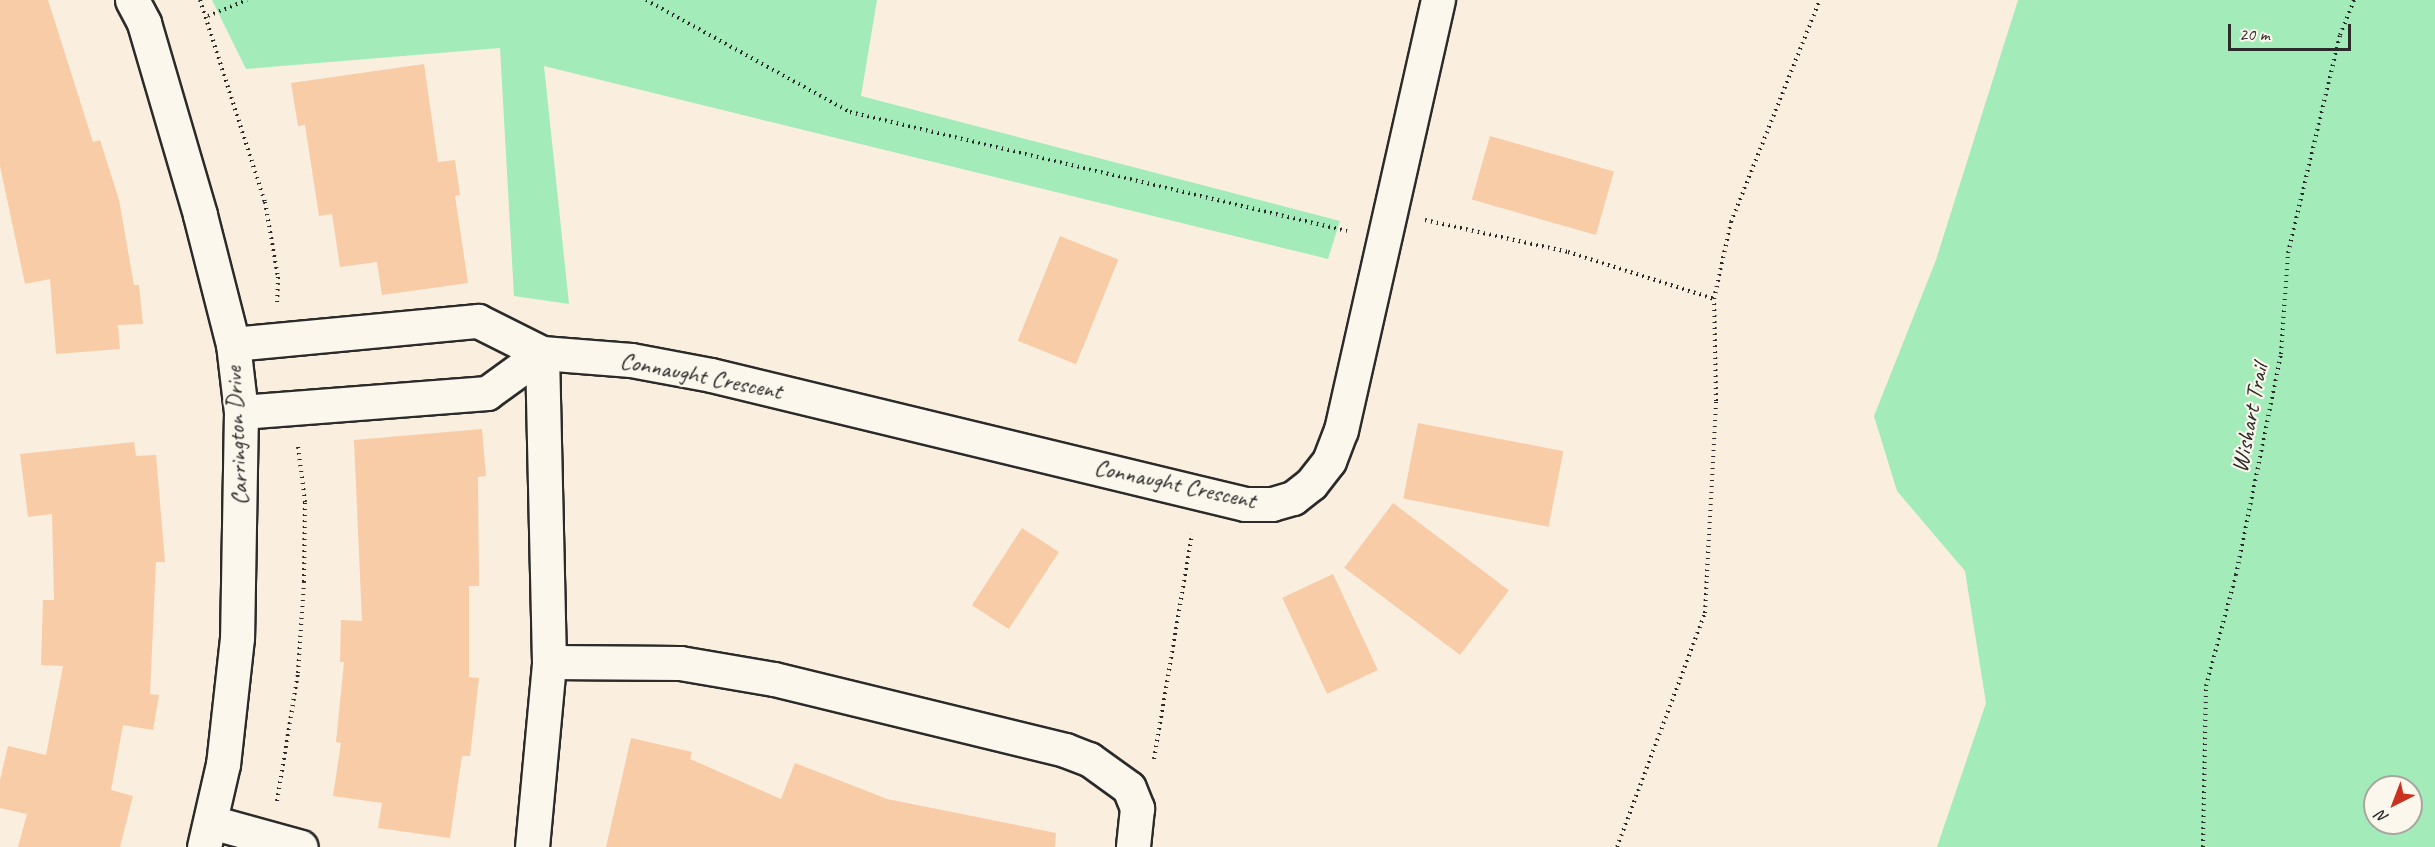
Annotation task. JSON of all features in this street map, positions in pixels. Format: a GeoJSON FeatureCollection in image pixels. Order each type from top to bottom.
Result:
{"type":"FeatureCollection","features":[{"type":"Feature","properties":{"kind":"street","name":"Carrington Drive"},"geometry":{"type":"LineString","coordinates":[[132,0],[144,22],[184,158],[232,344],[241,412],[237,638],[223,764],[207,835]]}},
{"type":"Feature","properties":{"kind":"street","name":"Connaught Crescent"},"geometry":{"type":"LineString","coordinates":[[232,344],[478,321],[542,354],[631,360],[711,375],[1245,504],[1272,504],[1293,498],[1329,461],[1341,430],[1438,0]]}},
{"type":"Feature","properties":{"kind":"street"},"geometry":{"type":"LineString","coordinates":[[241,412],[487,393],[542,354]]}},
{"type":"Feature","properties":{"kind":"street"},"geometry":{"type":"LineString","coordinates":[[532,847],[549,662],[542,354]]}},
{"type":"Feature","properties":{"kind":"street"},"geometry":{"type":"LineString","coordinates":[[549,662],[680,663],[774,679],[1073,753],[1109,771],[1129,788],[1134,800],[1133,847]]}},
{"type":"Feature","properties":{"kind":"street"},"geometry":{"type":"LineString","coordinates":[[207,835],[301,847]]}},
{"type":"Feature","properties":{"kind":"path"},"geometry":{"type":"LineString","coordinates":[[200,0],[208,16],[265,202],[279,286],[274,311]]}},
{"type":"Feature","properties":{"kind":"path"},"geometry":{"type":"LineString","coordinates":[[208,16],[247,0]]}},
{"type":"Feature","properties":{"kind":"path"},"geometry":{"type":"LineString","coordinates":[[646,0],[850,112],[1348,231]]}},
{"type":"Feature","properties":{"kind":"path"},"geometry":{"type":"LineString","coordinates":[[1617,847],[1705,613],[1716,400],[1714,299],[1731,222],[1820,0]]}},
{"type":"Feature","properties":{"kind":"path","name":"Wishart Trail"},"geometry":{"type":"LineString","coordinates":[[2203,847],[2206,686],[2236,575],[2282,354],[2288,253],[2337,45],[2354,0]]}},
{"type":"Feature","properties":{"kind":"path"},"geometry":{"type":"LineString","coordinates":[[1424,219],[1568,252],[1714,299]]}},
{"type":"Feature","properties":{"kind":"path"},"geometry":{"type":"LineString","coordinates":[[271,806],[278,801],[298,673],[303,593],[305,502],[301,448],[293,440]]}},
{"type":"Feature","properties":{"kind":"path"},"geometry":{"type":"LineString","coordinates":[[1134,800],[1154,761],[1192,534]]}},
{"type":"Feature","properties":{"kind":"green space"},"geometry":{"type":"Polygon","coordinates":[[[212,0],[877,0],[861,96],[1340,221],[1328,259],[544,66],[569,304],[514,296],[500,48],[246,69],[212,0]]]}},
{"type":"Feature","properties":{"kind":"green space"},"geometry":{"type":"Polygon","coordinates":[[[2018,0],[2435,0],[2435,847],[1937,847],[1986,703],[1965,571],[1897,491],[1874,416],[1936,260],[2018,0]]]}},
{"type":"Feature","properties":{"kind":"building"},"geometry":{"type":"Polygon","coordinates":[[[0,0],[48,0],[93,142],[100,140],[119,200],[134,285],[139,285],[143,324],[118,325],[120,349],[56,354],[50,279],[25,284],[0,166],[0,0]]]}},
{"type":"Feature","properties":{"kind":"building"},"geometry":{"type":"Polygon","coordinates":[[[424,64],[438,162],[455,160],[460,195],[455,196],[468,283],[382,295],[377,262],[340,267],[332,214],[319,216],[305,125],[298,126],[291,83],[424,64]]]}},
{"type":"Feature","properties":{"kind":"building"},"geometry":{"type":"Polygon","coordinates":[[[1490,136],[1614,172],[1596,235],[1472,199],[1490,136]]]}},
{"type":"Feature","properties":{"kind":"building"},"geometry":{"type":"Polygon","coordinates":[[[1060,236],[1118,260],[1076,364],[1018,341],[1060,236]]]}},
{"type":"Feature","properties":{"kind":"building"},"geometry":{"type":"Polygon","coordinates":[[[1418,423],[1563,451],[1549,527],[1403,499],[1418,423]]]}},
{"type":"Feature","properties":{"kind":"building"},"geometry":{"type":"Polygon","coordinates":[[[482,429],[486,476],[478,477],[479,586],[469,586],[469,677],[479,678],[470,756],[462,756],[450,838],[378,828],[382,803],[333,796],[341,743],[336,742],[344,662],[340,662],[341,620],[362,621],[354,440],[482,429]]]}},
{"type":"Feature","properties":{"kind":"building"},"geometry":{"type":"Polygon","coordinates":[[[134,442],[136,456],[156,455],[165,562],[156,562],[150,694],[159,695],[153,730],[123,725],[111,790],[133,796],[120,847],[18,847],[27,814],[0,808],[0,780],[8,746],[46,755],[63,666],[41,665],[43,600],[54,600],[52,514],[28,517],[20,454],[134,442]]]}},
{"type":"Feature","properties":{"kind":"building"},"geometry":{"type":"Polygon","coordinates":[[[1393,503],[1509,590],[1460,655],[1344,568],[1393,503]]]}},
{"type":"Feature","properties":{"kind":"building"},"geometry":{"type":"Polygon","coordinates":[[[1022,528],[1059,552],[1009,629],[972,605],[1022,528]]]}},
{"type":"Feature","properties":{"kind":"building"},"geometry":{"type":"Polygon","coordinates":[[[1333,574],[1378,670],[1327,694],[1282,598],[1333,574]]]}},
{"type":"Feature","properties":{"kind":"building"},"geometry":{"type":"Polygon","coordinates":[[[631,738],[692,752],[690,759],[781,799],[795,763],[887,799],[1056,833],[1055,847],[606,847],[631,738]]]}}]}
